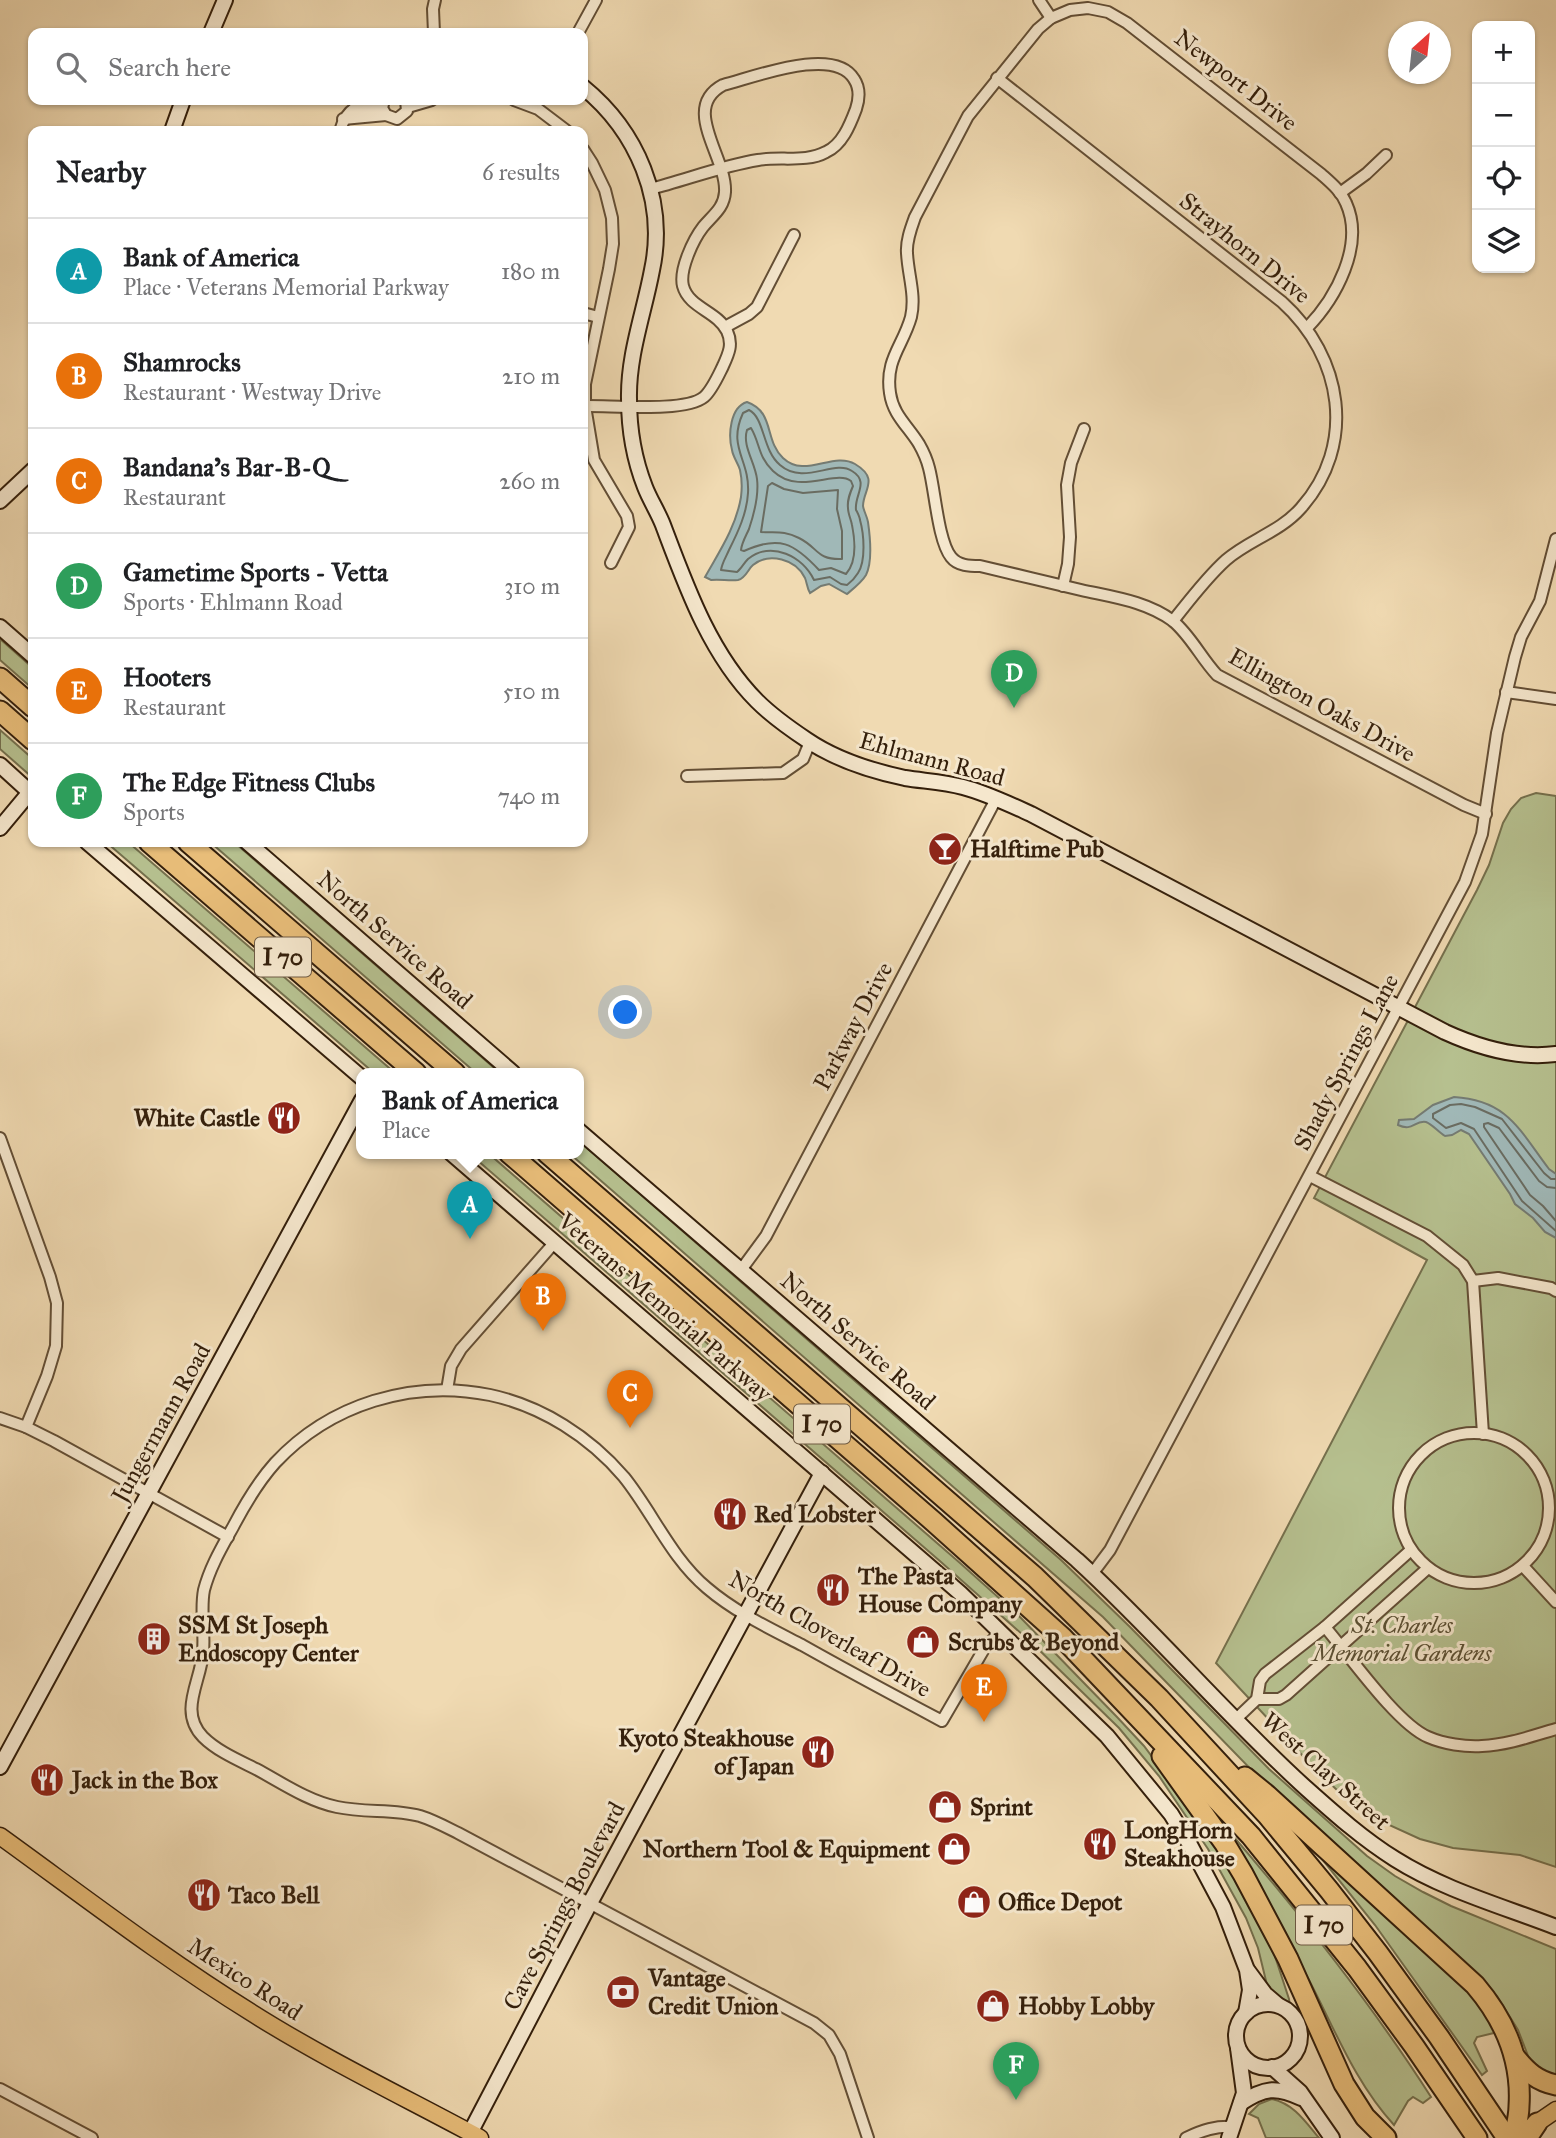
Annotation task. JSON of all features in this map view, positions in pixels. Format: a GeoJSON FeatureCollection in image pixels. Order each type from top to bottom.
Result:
{"type":"FeatureCollection","features":[{"type":"Feature","properties":{"kind":"highway"},"geometry":{"type":"LineString","coordinates":[[0,678],[28,703]]}},
{"type":"Feature","properties":{"kind":"highway"},"geometry":{"type":"LineString","coordinates":[[0,711],[28,736]]}},
{"type":"Feature","properties":{"kind":"highway","name":"I 70"},"geometry":{"type":"LineString","coordinates":[[155,847],[410,1068]]}},
{"type":"Feature","properties":{"kind":"highway","name":"I 70"},"geometry":{"type":"LineString","coordinates":[[194,847],[449,1068]]}},
{"type":"Feature","properties":{"kind":"highway","name":"I 70"},"geometry":{"type":"LineString","coordinates":[[516,1159],[1007,1586],[1062,1637],[1251,1836],[1309,1906],[1406,2034],[1477,2138]]}},
{"type":"Feature","properties":{"kind":"highway","name":"I 70"},"geometry":{"type":"LineString","coordinates":[[554,1159],[1035,1577],[1121,1659],[1198,1739],[1329,1890],[1423,2016],[1507,2138]]}},
{"type":"Feature","properties":{"kind":"highway"},"geometry":{"type":"LineString","coordinates":[[1150,1730],[1163,1758],[1225,1844],[1259,1902],[1298,1978],[1355,2104],[1365,2118],[1386,2137]]}},
{"type":"Feature","properties":{"kind":"highway"},"geometry":{"type":"LineString","coordinates":[[1198,1739],[1267,1795],[1475,1985],[1490,2002],[1503,2023],[1518,2074],[1519,2106],[1515,2138]]}},
{"type":"Feature","properties":{"kind":"highway"},"geometry":{"type":"LineString","coordinates":[[1513,2054],[1533,2077],[1556,2085]]}},
{"type":"Feature","properties":{"kind":"main road","name":"Mexico Road"},"geometry":{"type":"LineString","coordinates":[[0,1836],[146,1942],[252,2013],[472,2136]]}},
{"type":"Feature","properties":{"kind":"main road"},"geometry":{"type":"LineString","coordinates":[[1515,2138],[1532,2130],[1556,2110]]}},
{"type":"Feature","properties":{"kind":"street"},"geometry":{"type":"LineString","coordinates":[[217,28],[225,0]]}},
{"type":"Feature","properties":{"kind":"street"},"geometry":{"type":"LineString","coordinates":[[434,28],[435,0]]}},
{"type":"Feature","properties":{"kind":"street"},"geometry":{"type":"LineString","coordinates":[[581,28],[596,0]]}},
{"type":"Feature","properties":{"kind":"street"},"geometry":{"type":"LineString","coordinates":[[1039,0],[1051,18]]}},
{"type":"Feature","properties":{"kind":"street","name":"Newport Drive"},"geometry":{"type":"LineString","coordinates":[[952,558],[944,540],[929,467],[920,444],[894,410],[890,394],[892,358],[910,318],[913,304],[906,252],[909,234],[915,217],[968,116],[1038,29],[1051,18],[1070,10],[1088,8],[1108,12],[1128,23],[1321,174],[1340,193],[1346,201],[1351,217],[1353,235],[1350,254],[1334,293],[1323,311],[1307,328]]}},
{"type":"Feature","properties":{"kind":"street"},"geometry":{"type":"LineString","coordinates":[[588,406],[677,406],[695,403],[705,396],[730,352],[731,342],[725,327],[715,315],[698,306],[683,286],[683,269],[687,258],[703,227],[722,204],[725,194],[720,169],[706,120],[706,100],[723,85],[802,64],[835,66],[852,75],[858,87],[858,102],[840,142],[833,148],[817,156],[758,160],[720,169],[650,189]]}},
{"type":"Feature","properties":{"kind":"street","name":"Strayhorn Drive"},"geometry":{"type":"LineString","coordinates":[[997,78],[1282,302],[1307,328],[1327,365],[1336,401],[1337,418],[1325,471],[1314,490],[1287,523],[1226,560],[1172,621]]}},
{"type":"Feature","properties":{"kind":"street","name":"Ehlmann Road"},"geometry":{"type":"LineString","coordinates":[[588,92],[614,117],[628,136],[646,173],[654,211],[656,248],[629,378],[631,438],[645,488],[710,635],[756,700],[810,743],[865,766],[904,778],[959,786],[1031,814],[1445,1032],[1485,1048],[1525,1055],[1556,1054]]}},
{"type":"Feature","properties":{"kind":"street"},"geometry":{"type":"LineString","coordinates":[[174,126],[181,105]]}},
{"type":"Feature","properties":{"kind":"street"},"geometry":{"type":"LineString","coordinates":[[341,126],[343,119],[359,105]]}},
{"type":"Feature","properties":{"kind":"street"},"geometry":{"type":"LineString","coordinates":[[343,119],[384,106],[393,119],[401,117],[406,105]]}},
{"type":"Feature","properties":{"kind":"street"},"geometry":{"type":"LineString","coordinates":[[527,105],[538,109],[562,126]]}},
{"type":"Feature","properties":{"kind":"street"},"geometry":{"type":"LineString","coordinates":[[1340,193],[1366,174],[1385,155]]}},
{"type":"Feature","properties":{"kind":"street"},"geometry":{"type":"LineString","coordinates":[[588,157],[605,190],[612,218],[613,244],[598,317],[588,348]]}},
{"type":"Feature","properties":{"kind":"street"},"geometry":{"type":"LineString","coordinates":[[725,327],[757,307],[794,235]]}},
{"type":"Feature","properties":{"kind":"street"},"geometry":{"type":"LineString","coordinates":[[588,314],[598,317]]}},
{"type":"Feature","properties":{"kind":"street"},"geometry":{"type":"LineString","coordinates":[[588,428],[594,460],[627,516],[629,527],[611,563]]}},
{"type":"Feature","properties":{"kind":"street"},"geometry":{"type":"LineString","coordinates":[[1063,586],[1070,537],[1067,485],[1071,463],[1084,429]]}},
{"type":"Feature","properties":{"kind":"street"},"geometry":{"type":"LineString","coordinates":[[0,501],[28,475]]}},
{"type":"Feature","properties":{"kind":"street","name":"Shady Springs Lane"},"geometry":{"type":"LineString","coordinates":[[1092,1574],[1110,1550],[1310,1176],[1475,859],[1486,814],[1497,733],[1506,692],[1521,637],[1540,601],[1556,539]]}},
{"type":"Feature","properties":{"kind":"street","name":"Ellington Oaks Drive"},"geometry":{"type":"LineString","coordinates":[[952,558],[959,563],[1142,604],[1159,612],[1181,628],[1217,675],[1464,805],[1486,814]]}},
{"type":"Feature","properties":{"kind":"street"},"geometry":{"type":"LineString","coordinates":[[0,627],[28,652]]}},
{"type":"Feature","properties":{"kind":"street"},"geometry":{"type":"LineString","coordinates":[[1506,692],[1556,699]]}},
{"type":"Feature","properties":{"kind":"street"},"geometry":{"type":"LineString","coordinates":[[687,776],[782,773],[803,759],[810,743]]}},
{"type":"Feature","properties":{"kind":"street"},"geometry":{"type":"LineString","coordinates":[[0,765],[28,790]]}},
{"type":"Feature","properties":{"kind":"street"},"geometry":{"type":"LineString","coordinates":[[0,828],[28,798]]}},
{"type":"Feature","properties":{"kind":"street","name":"Parkway Drive"},"geometry":{"type":"LineString","coordinates":[[741,1270],[766,1236],[996,799]]}},
{"type":"Feature","properties":{"kind":"street"},"geometry":{"type":"LineString","coordinates":[[93,847],[356,1073]]}},
{"type":"Feature","properties":{"kind":"street","name":"North Service Road"},"geometry":{"type":"LineString","coordinates":[[253,847],[507,1068]]}},
{"type":"Feature","properties":{"kind":"street","name":"Jungermann Road"},"geometry":{"type":"LineString","coordinates":[[0,1767],[356,1111]]}},
{"type":"Feature","properties":{"kind":"street","name":"North Service Road"},"geometry":{"type":"LineString","coordinates":[[584,1134],[1107,1588]]}},
{"type":"Feature","properties":{"kind":"street"},"geometry":{"type":"LineString","coordinates":[[0,1138],[50,1276],[57,1310],[57,1346],[26,1427]]}},
{"type":"Feature","properties":{"kind":"street","name":"Veterans Memorial Parkway"},"geometry":{"type":"LineString","coordinates":[[458,1159],[960,1593],[1107,1735],[1171,1814],[1223,1907],[1247,1970],[1250,1990],[1245,2013]]}},
{"type":"Feature","properties":{"kind":"street"},"geometry":{"type":"LineString","coordinates":[[1310,1176],[1427,1236],[1463,1265],[1474,1281],[1483,1434]]}},
{"type":"Feature","properties":{"kind":"street"},"geometry":{"type":"LineString","coordinates":[[447,1390],[451,1366],[461,1349],[555,1242]]}},
{"type":"Feature","properties":{"kind":"street"},"geometry":{"type":"LineString","coordinates":[[1474,1281],[1498,1278],[1556,1291]]}},
{"type":"Feature","properties":{"kind":"street","name":"North Cloverleaf Drive"},"geometry":{"type":"LineString","coordinates":[[868,2138],[840,2054],[824,2030],[458,1833],[420,1816],[356,1810],[309,1798],[216,1747],[201,1735],[192,1719],[190,1708],[203,1651],[204,1591],[211,1570],[259,1482],[288,1450],[326,1423],[363,1404],[397,1394],[447,1390],[492,1395],[526,1406],[560,1422],[579,1435],[624,1478],[660,1531],[705,1586],[746,1615],[942,1721],[984,1649],[1000,1631]]}},
{"type":"Feature","properties":{"kind":"street"},"geometry":{"type":"LineString","coordinates":[[0,1418],[26,1427],[228,1537]]}},
{"type":"Feature","properties":{"kind":"street"},"geometry":{"type":"LineString","coordinates":[[1461,1434],[1483,1434],[1504,1439],[1522,1451],[1537,1467],[1546,1486],[1549,1508],[1546,1529],[1538,1549],[1523,1566],[1506,1577],[1486,1583],[1466,1583],[1446,1578],[1428,1568],[1411,1550],[1402,1531],[1398,1510],[1401,1488],[1409,1469],[1423,1452],[1441,1440],[1461,1434]]}},
{"type":"Feature","properties":{"kind":"street","name":"Cave Springs Boulevard"},"geometry":{"type":"LineString","coordinates":[[472,2136],[590,1903],[822,1474]]}},
{"type":"Feature","properties":{"kind":"street"},"geometry":{"type":"LineString","coordinates":[[1236,1720],[1257,1699],[1265,1674],[1325,1626],[1411,1550]]}},
{"type":"Feature","properties":{"kind":"street"},"geometry":{"type":"LineString","coordinates":[[1523,1566],[1556,1601]]}},
{"type":"Feature","properties":{"kind":"street"},"geometry":{"type":"LineString","coordinates":[[1257,1699],[1279,1699],[1286,1695],[1428,1568]]}},
{"type":"Feature","properties":{"kind":"street","name":"West Clay Street"},"geometry":{"type":"LineString","coordinates":[[1107,1588],[1292,1775],[1353,1829],[1397,1860],[1451,1888],[1556,1927]]}},
{"type":"Feature","properties":{"kind":"street"},"geometry":{"type":"LineString","coordinates":[[1325,1626],[1394,1709],[1413,1728],[1429,1737],[1460,1745],[1483,1746],[1515,1741],[1556,1729]]}},
{"type":"Feature","properties":{"kind":"street"},"geometry":{"type":"LineString","coordinates":[[1247,1970],[1278,2006]]}},
{"type":"Feature","properties":{"kind":"street"},"geometry":{"type":"LineString","coordinates":[[1188,2138],[1210,2128],[1232,2132],[1242,2098],[1236,2038],[1237,2028],[1245,2013],[1257,2006],[1278,2006],[1288,2011],[1299,2028],[1300,2039],[1294,2052],[1282,2064],[1270,2067],[1252,2063],[1238,2048]]}},
{"type":"Feature","properties":{"kind":"street"},"geometry":{"type":"LineString","coordinates":[[1294,2052],[1296,2074],[1303,2096]]}},
{"type":"Feature","properties":{"kind":"street"},"geometry":{"type":"LineString","coordinates":[[1270,2067],[1303,2096],[1332,2138]]}},
{"type":"Feature","properties":{"kind":"street"},"geometry":{"type":"LineString","coordinates":[[1242,2098],[1270,2067]]}},
{"type":"Feature","properties":{"kind":"street"},"geometry":{"type":"LineString","coordinates":[[0,2089],[92,2138]]}},
{"type":"Feature","properties":{"kind":"street"},"geometry":{"type":"LineString","coordinates":[[1242,2098],[1274,2089],[1303,2096]]}},
{"type":"Feature","properties":{"kind":"green space"},"geometry":{"type":"Polygon","coordinates":[[[0,639],[28,664],[28,685],[0,660],[0,639]]]}},
{"type":"Feature","properties":{"kind":"green space"},"geometry":{"type":"Polygon","coordinates":[[[0,730],[28,755],[28,774],[0,749],[0,730]]]}},
{"type":"Feature","properties":{"kind":"green space","name":"St. Charles Memorial Gardens"},"geometry":{"type":"Polygon","coordinates":[[[1536,793],[1556,796],[1556,1867],[1520,1855],[1453,1848],[1420,1839],[1376,1819],[1338,1791],[1316,1770],[1216,1663],[1427,1260],[1314,1198],[1477,890],[1489,865],[1503,823],[1521,798],[1536,793]]]}},
{"type":"Feature","properties":{"kind":"green space"},"geometry":{"type":"Polygon","coordinates":[[[112,847],[134,847],[389,1068],[368,1068],[112,847]]]}},
{"type":"Feature","properties":{"kind":"green space"},"geometry":{"type":"Polygon","coordinates":[[[216,847],[240,847],[494,1068],[470,1068],[216,847]]]}},
{"type":"Feature","properties":{"kind":"green space"},"geometry":{"type":"Polygon","coordinates":[[[584,1145],[1061,1560],[1269,1769],[1367,1856],[1395,1876],[1451,1906],[1556,1949],[1556,2078],[1532,2066],[1518,2030],[1497,1996],[1477,1975],[1269,1788],[1103,1617],[576,1159],[584,1159],[584,1145]]]}},
{"type":"Feature","properties":{"kind":"green space"},"geometry":{"type":"Polygon","coordinates":[[[476,1159],[495,1159],[960,1563],[1018,1615],[1117,1717],[1144,1746],[1215,1844],[1268,1935],[1289,1999],[1291,2015],[1268,1989],[1258,1948],[1246,1918],[1208,1849],[1159,1776],[1119,1728],[1032,1643],[476,1159]]]}},
{"type":"Feature","properties":{"kind":"green space"},"geometry":{"type":"Polygon","coordinates":[[[1228,1830],[1334,1960],[1431,2097],[1423,2103],[1413,2097],[1394,2125],[1357,2074],[1300,1963],[1226,1831],[1228,1830]]]}},
{"type":"Feature","properties":{"kind":"green space"},"geometry":{"type":"Polygon","coordinates":[[[1326,1855],[1460,1982],[1485,2010],[1498,2032],[1477,2037],[1474,2043],[1487,2071],[1482,2075],[1375,1925],[1322,1859],[1326,1855]]]}},
{"type":"Feature","properties":{"kind":"green space"},"geometry":{"type":"Polygon","coordinates":[[[1272,2099],[1293,2109],[1319,2138],[1266,2138],[1258,2118],[1249,2114],[1259,2104],[1272,2099]]]}},
{"type":"Feature","properties":{"kind":"water"},"geometry":{"type":"Polygon","coordinates":[[[747,402],[762,412],[777,451],[792,464],[810,466],[846,461],[863,469],[867,475],[869,480],[863,506],[869,528],[870,563],[864,578],[847,594],[829,584],[810,593],[801,571],[789,562],[774,558],[759,561],[738,580],[711,580],[705,577],[739,508],[741,477],[731,444],[731,430],[734,415],[741,405],[747,402]]]}},
{"type":"Feature","properties":{"kind":"water"},"geometry":{"type":"Polygon","coordinates":[[[1454,1097],[1472,1099],[1500,1111],[1520,1130],[1549,1169],[1556,1174],[1556,1238],[1545,1232],[1515,1204],[1469,1134],[1461,1130],[1445,1136],[1426,1122],[1410,1127],[1398,1125],[1399,1120],[1414,1119],[1433,1105],[1454,1097]]]}},
{"type":"Feature","properties":{"kind":"place","name":"Gametime Sports - Vetta"},"geometry":{"type":"Point","coordinates":[1014,708]}},
{"type":"Feature","properties":{"kind":"place","name":"Halftime Pub"},"geometry":{"type":"Point","coordinates":[945,849]}},
{"type":"Feature","properties":{"kind":"place","name":"White Castle"},"geometry":{"type":"Point","coordinates":[284,1118]}},
{"type":"Feature","properties":{"kind":"place","name":"Bank of America"},"geometry":{"type":"Point","coordinates":[470,1239]}},
{"type":"Feature","properties":{"kind":"place","name":"Shamrocks"},"geometry":{"type":"Point","coordinates":[543,1331]}},
{"type":"Feature","properties":{"kind":"place","name":"Bandana's Bar-B-Q"},"geometry":{"type":"Point","coordinates":[630,1428]}},
{"type":"Feature","properties":{"kind":"place","name":"Red Lobster"},"geometry":{"type":"Point","coordinates":[730,1514]}},
{"type":"Feature","properties":{"kind":"place","name":"The Pasta House Company"},"geometry":{"type":"Point","coordinates":[833,1590]}},
{"type":"Feature","properties":{"kind":"place","name":"SSM St Joseph Endoscopy Center"},"geometry":{"type":"Point","coordinates":[154,1639]}},
{"type":"Feature","properties":{"kind":"place","name":"Scrubs & Beyond"},"geometry":{"type":"Point","coordinates":[923,1642]}},
{"type":"Feature","properties":{"kind":"place","name":"Hooters"},"geometry":{"type":"Point","coordinates":[984,1722]}},
{"type":"Feature","properties":{"kind":"place","name":"Kyoto Steakhouse of Japan"},"geometry":{"type":"Point","coordinates":[818,1752]}},
{"type":"Feature","properties":{"kind":"place","name":"Jack in the Box"},"geometry":{"type":"Point","coordinates":[47,1780]}},
{"type":"Feature","properties":{"kind":"place","name":"Sprint"},"geometry":{"type":"Point","coordinates":[945,1807]}},
{"type":"Feature","properties":{"kind":"place","name":"LongHorn Steakhouse"},"geometry":{"type":"Point","coordinates":[1100,1844]}},
{"type":"Feature","properties":{"kind":"place","name":"Northern Tool & Equipment"},"geometry":{"type":"Point","coordinates":[954,1849]}},
{"type":"Feature","properties":{"kind":"place","name":"Taco Bell"},"geometry":{"type":"Point","coordinates":[204,1895]}},
{"type":"Feature","properties":{"kind":"place","name":"Office Depot"},"geometry":{"type":"Point","coordinates":[974,1902]}},
{"type":"Feature","properties":{"kind":"place","name":"Vantage Credit Union"},"geometry":{"type":"Point","coordinates":[623,1992]}},
{"type":"Feature","properties":{"kind":"place","name":"Hobby Lobby"},"geometry":{"type":"Point","coordinates":[993,2006]}},
{"type":"Feature","properties":{"kind":"place","name":"The Edge Fitness Clubs"},"geometry":{"type":"Point","coordinates":[1016,2100]}}]}
